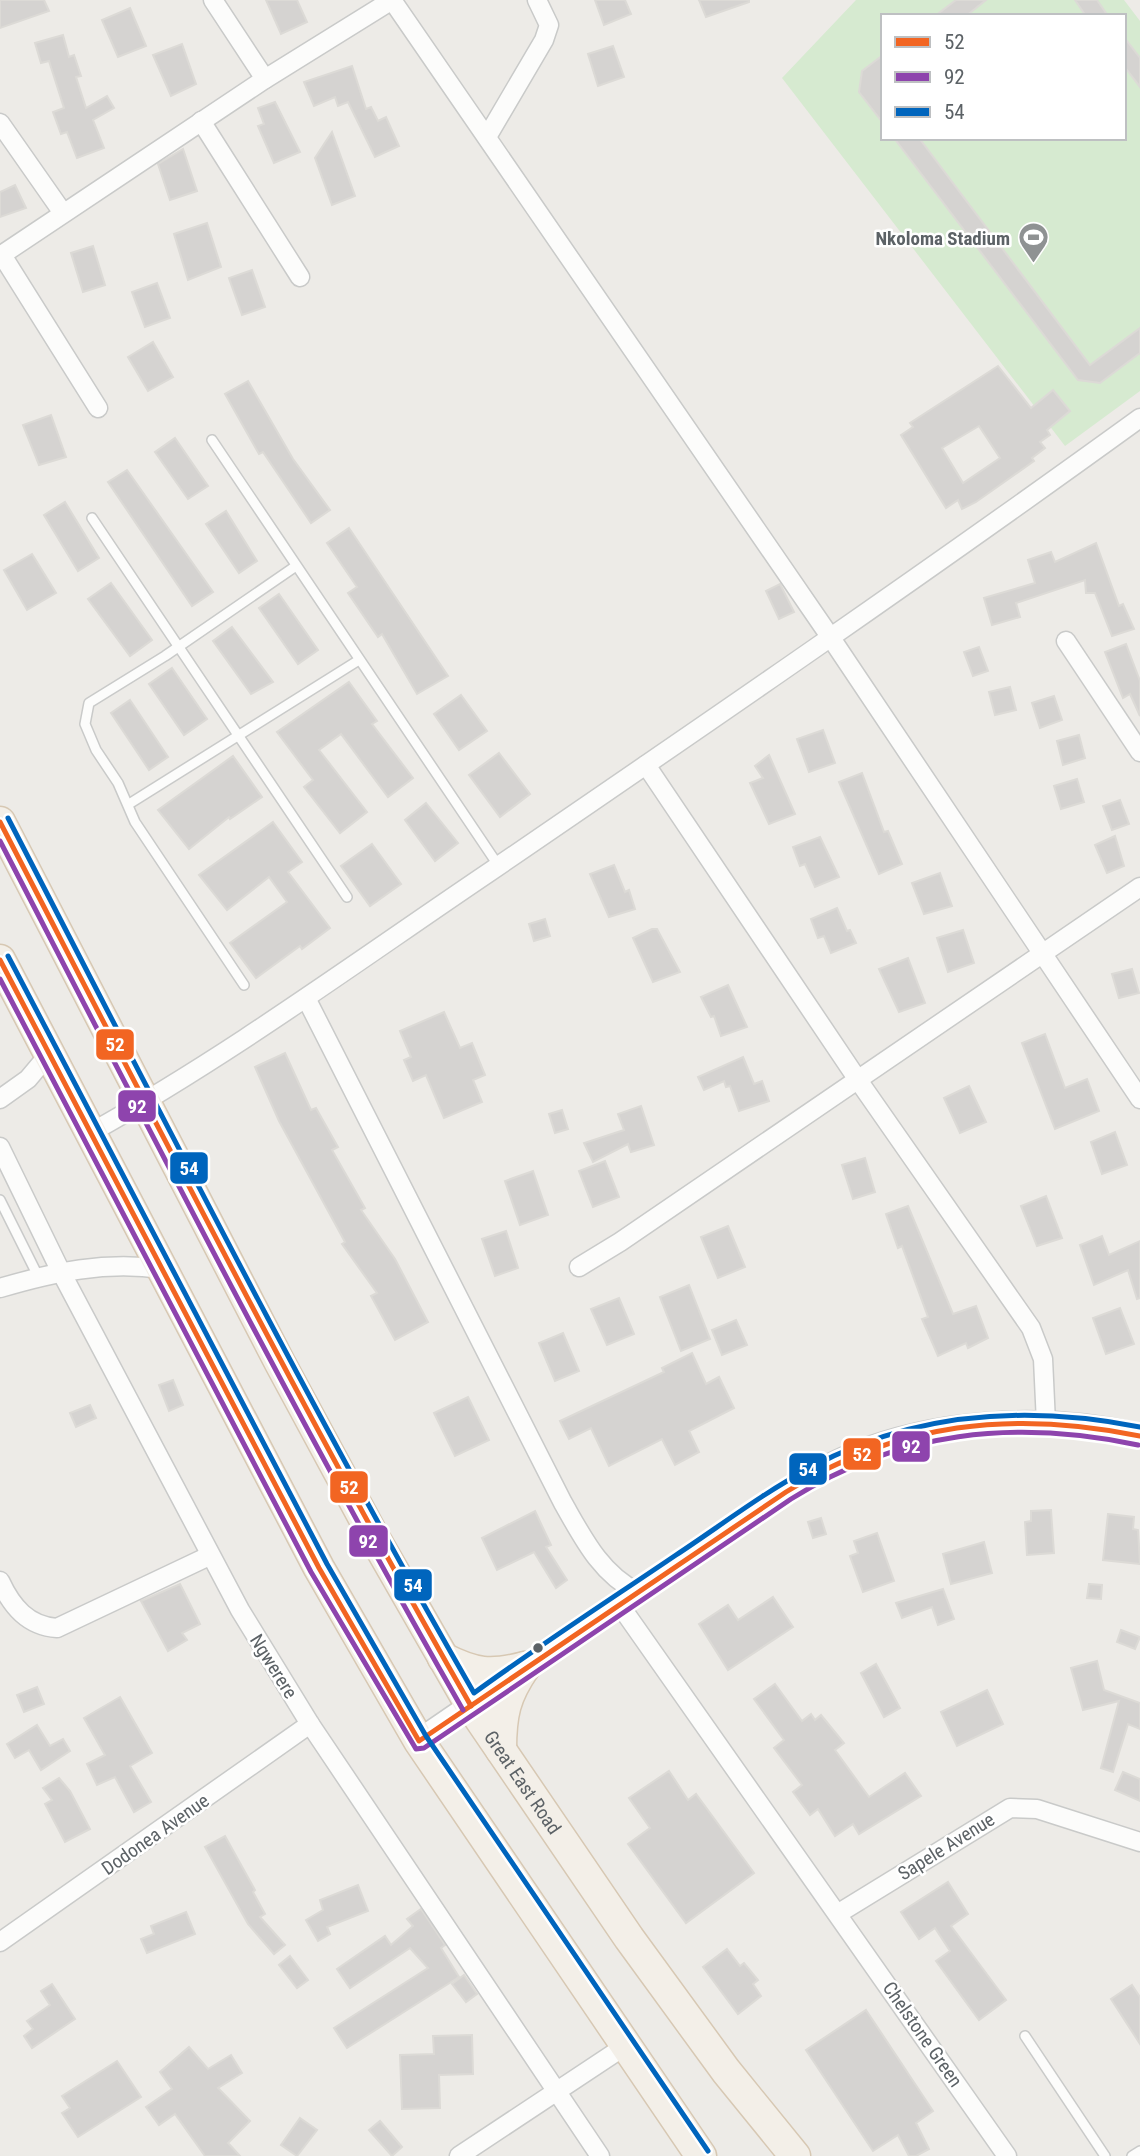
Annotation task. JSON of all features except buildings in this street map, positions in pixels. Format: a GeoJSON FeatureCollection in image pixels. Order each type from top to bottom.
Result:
{"type":"FeatureCollection","features":[{"type":"Feature","properties":{"kind":"main road","name":"Great East Road"},"geometry":{"type":"LineString","coordinates":[[0,822],[318,1433],[471,1706],[629,1938],[726,2071],[796,2156]]}},
{"type":"Feature","properties":{"kind":"main road"},"geometry":{"type":"LineString","coordinates":[[0,960],[319,1568],[419,1741],[701,2156]]}},
{"type":"Feature","properties":{"kind":"main road"},"geometry":{"type":"LineString","coordinates":[[443,1658],[468,1671],[497,1674],[525,1667]]}},
{"type":"Feature","properties":{"kind":"main road"},"geometry":{"type":"LineString","coordinates":[[500,1750],[501,1720],[509,1691],[525,1667]]}},
{"type":"Feature","properties":{"kind":"street"},"geometry":{"type":"LineString","coordinates":[[213,0],[265,79]]}},
{"type":"Feature","properties":{"kind":"street"},"geometry":{"type":"LineString","coordinates":[[98,408],[1,255],[265,79],[392,0],[831,638],[1140,1099]]}},
{"type":"Feature","properties":{"kind":"street"},"geometry":{"type":"LineString","coordinates":[[487,137],[544,40],[549,25],[537,0]]}},
{"type":"Feature","properties":{"kind":"street"},"geometry":{"type":"LineString","coordinates":[[201,121],[300,277]]}},
{"type":"Feature","properties":{"kind":"street"},"geometry":{"type":"LineString","coordinates":[[0,123],[63,213]]}},
{"type":"Feature","properties":{"kind":"street"},"geometry":{"type":"LineString","coordinates":[[90,1133],[145,1102],[306,998],[831,638],[1140,418]]}},
{"type":"Feature","properties":{"kind":"street"},"geometry":{"type":"LineString","coordinates":[[1066,640],[1140,752]]}},
{"type":"Feature","properties":{"kind":"street"},"geometry":{"type":"LineString","coordinates":[[646,765],[858,1080],[1031,1328],[1043,1359],[1046,1423]]}},
{"type":"Feature","properties":{"kind":"street"},"geometry":{"type":"LineString","coordinates":[[579,1267],[1140,887]]}},
{"type":"Feature","properties":{"kind":"street"},"geometry":{"type":"LineString","coordinates":[[306,998],[563,1503],[604,1569],[620,1583],[628,1598]]}},
{"type":"Feature","properties":{"kind":"street"},"geometry":{"type":"LineString","coordinates":[[0,1099],[28,1079],[49,1054]]}},
{"type":"Feature","properties":{"kind":"street","name":"Ngwerere"},"geometry":{"type":"LineString","coordinates":[[0,1147],[60,1270],[209,1556],[310,1724],[600,2156]]}},
{"type":"Feature","properties":{"kind":"street"},"geometry":{"type":"LineString","coordinates":[[0,1288],[60,1270],[134,1266],[162,1269]]}},
{"type":"Feature","properties":{"kind":"street"},"geometry":{"type":"LineString","coordinates":[[419,1741],[525,1667],[813,1476],[866,1450],[951,1428],[1046,1423],[1140,1436]]}},
{"type":"Feature","properties":{"kind":"street"},"geometry":{"type":"LineString","coordinates":[[0,1581],[21,1615],[38,1627],[57,1628],[209,1556]]}},
{"type":"Feature","properties":{"kind":"street","name":"Chelstone Green"},"geometry":{"type":"LineString","coordinates":[[628,1598],[839,1913],[1007,2156]]}},
{"type":"Feature","properties":{"kind":"street","name":"Dodonea Avenue"},"geometry":{"type":"LineString","coordinates":[[0,1942],[310,1724]]}},
{"type":"Feature","properties":{"kind":"street","name":"Sapele Avenue"},"geometry":{"type":"LineString","coordinates":[[839,1913],[1010,1808],[1037,1809],[1140,1842]]}},
{"type":"Feature","properties":{"kind":"street"},"geometry":{"type":"LineString","coordinates":[[458,2156],[625,2046]]}},
{"type":"Feature","properties":{"kind":"lane"},"geometry":{"type":"LineString","coordinates":[[212,440],[498,866]]}},
{"type":"Feature","properties":{"kind":"lane"},"geometry":{"type":"LineString","coordinates":[[92,518],[347,897]]}},
{"type":"Feature","properties":{"kind":"lane"},"geometry":{"type":"LineString","coordinates":[[244,985],[135,822],[129,804],[96,750],[85,724],[86,712],[89,703],[178,647],[296,566]]}},
{"type":"Feature","properties":{"kind":"lane"},"geometry":{"type":"LineString","coordinates":[[129,804],[359,660]]}},
{"type":"Feature","properties":{"kind":"lane"},"geometry":{"type":"LineString","coordinates":[[0,1200],[38,1276]]}},
{"type":"Feature","properties":{"kind":"lane"},"geometry":{"type":"LineString","coordinates":[[1026,2036],[1105,2156]]}},
{"type":"Feature","properties":{"kind":"lane"},"geometry":{"type":"LineString","coordinates":[[1132,2156],[1140,2151]]}},
{"type":"Feature","properties":{"kind":"green space","name":"Nkoloma Stadium"},"geometry":{"type":"Polygon","coordinates":[[[856,0],[1124,0],[1140,21],[1140,391],[1065,446],[782,78],[856,0]]]}},
{"type":"Feature","properties":{"kind":"transit line","name":"54"},"geometry":{"type":"LineString","coordinates":[[8,818],[294,1368],[474,1693],[759,1499],[810,1468],[849,1449],[889,1435],[971,1418],[1055,1416],[1140,1427]]}},
{"type":"Feature","properties":{"kind":"transit line","name":"52"},"geometry":{"type":"LineString","coordinates":[[0,822],[290,1377],[471,1706]]}},
{"type":"Feature","properties":{"kind":"transit line","name":"92"},"geometry":{"type":"LineString","coordinates":[[0,841],[285,1387],[463,1710]]}},
{"type":"Feature","properties":{"kind":"transit line","name":"54"},"geometry":{"type":"LineString","coordinates":[[8,956],[327,1564],[426,1736],[708,2151]]}},
{"type":"Feature","properties":{"kind":"transit line","name":"52"},"geometry":{"type":"LineString","coordinates":[[0,960],[319,1568],[419,1741],[786,1492],[828,1468],[870,1450],[957,1428],[1001,1424],[1047,1424],[1140,1436]]}},
{"type":"Feature","properties":{"kind":"transit line","name":"92"},"geometry":{"type":"LineString","coordinates":[[0,979],[311,1572],[416,1749],[424,1748],[791,1499],[832,1476],[873,1458],[916,1445],[958,1437],[1002,1433],[1047,1433],[1138,1445]]}},
{"type":"Feature","properties":{"kind":"place","name":"Nkoloma Stadium"},"geometry":{"type":"Point","coordinates":[1033,265]}}]}
